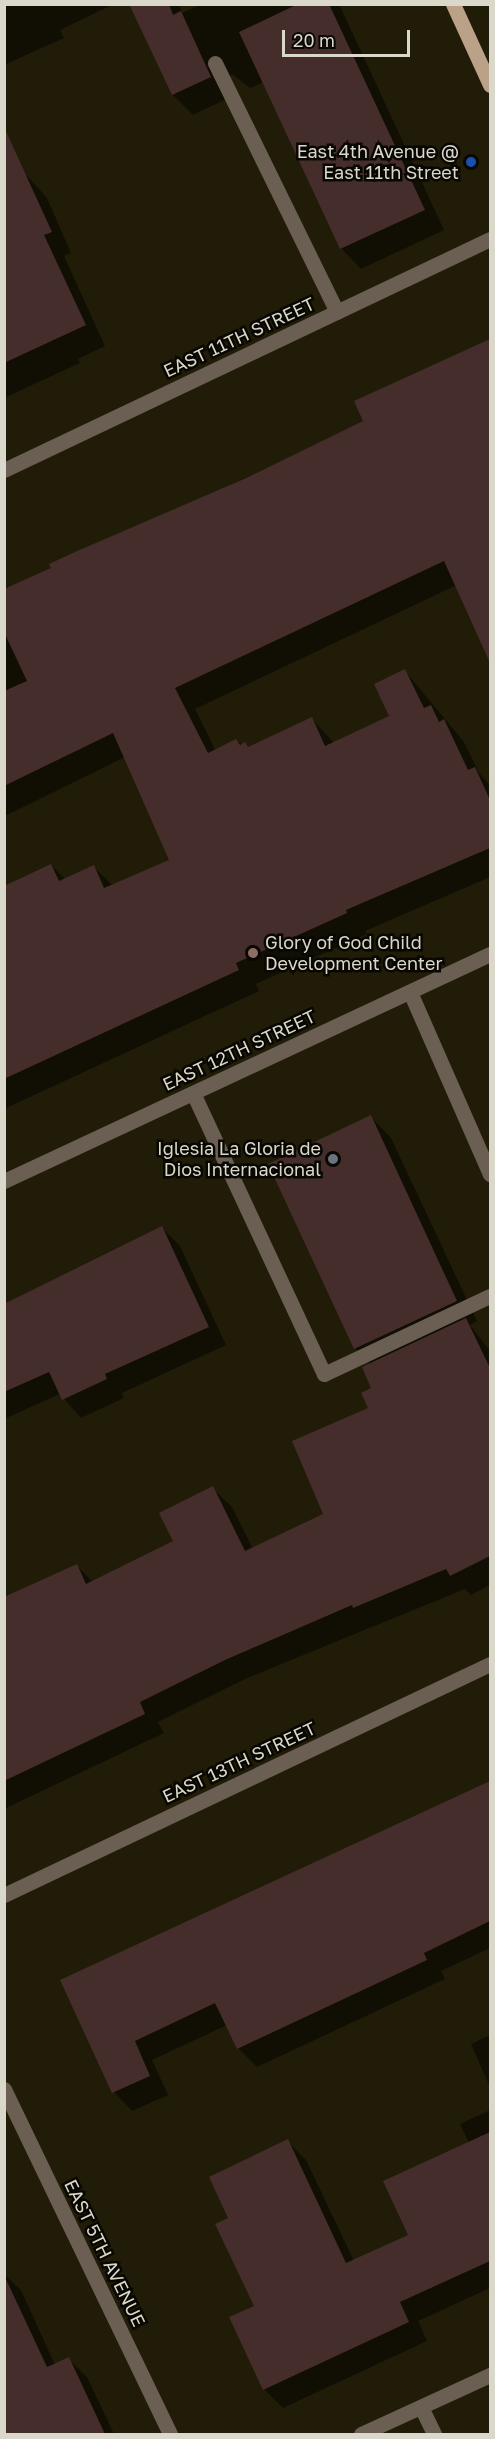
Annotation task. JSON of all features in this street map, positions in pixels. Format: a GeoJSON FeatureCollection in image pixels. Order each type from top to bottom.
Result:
{"type":"FeatureCollection","features":[{"type":"Feature","properties":{"kind":"main road"},"geometry":{"type":"LineString","coordinates":[[453,4],[490,85]]}},
{"type":"Feature","properties":{"kind":"street"},"geometry":{"type":"LineString","coordinates":[[215,63],[337,312]]}},
{"type":"Feature","properties":{"kind":"street","name":"EAST 11TH STREET"},"geometry":{"type":"LineString","coordinates":[[4,470],[490,239]]}},
{"type":"Feature","properties":{"kind":"street","name":"EAST 12TH STREET"},"geometry":{"type":"LineString","coordinates":[[4,1181],[490,954]]}},
{"type":"Feature","properties":{"kind":"street"},"geometry":{"type":"LineString","coordinates":[[410,992],[490,1174]]}},
{"type":"Feature","properties":{"kind":"street"},"geometry":{"type":"LineString","coordinates":[[193,1093],[324,1374],[490,1296]]}},
{"type":"Feature","properties":{"kind":"street","name":"EAST 13TH STREET"},"geometry":{"type":"LineString","coordinates":[[4,1895],[490,1664]]}},
{"type":"Feature","properties":{"kind":"street","name":"EAST 5TH AVENUE"},"geometry":{"type":"LineString","coordinates":[[4,2089],[170,2434]]}},
{"type":"Feature","properties":{"kind":"street"},"geometry":{"type":"LineString","coordinates":[[361,2434],[490,2375]]}},
{"type":"Feature","properties":{"kind":"street"},"geometry":{"type":"LineString","coordinates":[[422,2407],[434,2434]]}},
{"type":"Feature","properties":{"kind":"building"},"geometry":{"type":"Polygon","coordinates":[[[129,4],[169,4],[173,15],[181,11],[211,77],[172,95],[129,4]]]}},
{"type":"Feature","properties":{"kind":"building"},"geometry":{"type":"Polygon","coordinates":[[[298,4],[329,4],[425,210],[340,249],[239,32],[298,4]]]}},
{"type":"Feature","properties":{"kind":"building"},"geometry":{"type":"Polygon","coordinates":[[[4,127],[52,232],[44,235],[86,325],[4,363],[4,127]]]}},
{"type":"Feature","properties":{"kind":"building"},"geometry":{"type":"Polygon","coordinates":[[[490,339],[490,663],[444,561],[175,688],[208,753],[236,739],[240,745],[245,742],[248,747],[312,717],[325,746],[389,716],[374,684],[405,669],[424,708],[431,705],[439,722],[444,719],[468,770],[475,767],[490,800],[490,848],[346,910],[347,913],[236,963],[239,970],[4,1079],[4,886],[51,864],[59,881],[94,865],[104,888],[169,860],[113,733],[4,786],[4,691],[27,681],[4,632],[4,589],[51,568],[49,564],[244,479],[363,421],[354,401],[490,339]]]}},
{"type":"Feature","properties":{"kind":"building"},"geometry":{"type":"Polygon","coordinates":[[[371,1115],[457,1301],[354,1349],[268,1164],[371,1115]]]}},
{"type":"Feature","properties":{"kind":"building"},"geometry":{"type":"Polygon","coordinates":[[[162,1226],[209,1327],[105,1374],[107,1379],[62,1400],[49,1372],[4,1392],[4,1304],[162,1226]]]}},
{"type":"Feature","properties":{"kind":"building"},"geometry":{"type":"Polygon","coordinates":[[[466,1318],[490,1368],[490,1556],[450,1576],[446,1569],[353,1608],[352,1605],[225,1660],[140,1702],[145,1714],[4,1781],[4,1597],[77,1564],[86,1584],[173,1541],[159,1513],[213,1486],[245,1551],[323,1514],[292,1441],[368,1408],[361,1393],[371,1388],[362,1367],[466,1318]]]}},
{"type":"Feature","properties":{"kind":"building"},"geometry":{"type":"Polygon","coordinates":[[[490,1781],[490,1921],[424,1953],[427,1960],[237,2049],[215,2003],[135,2041],[150,2076],[112,2093],[60,1980],[490,1781]]]}},
{"type":"Feature","properties":{"kind":"building"},"geometry":{"type":"Polygon","coordinates":[[[490,2132],[490,2261],[400,2302],[409,2322],[263,2390],[229,2317],[254,2306],[215,2224],[228,2218],[209,2177],[288,2139],[346,2263],[408,2235],[383,2181],[490,2132]]]}},
{"type":"Feature","properties":{"kind":"building"},"geometry":{"type":"Polygon","coordinates":[[[4,2275],[47,2367],[69,2357],[105,2434],[4,2434],[4,2275]]]}},
{"type":"Feature","properties":{"kind":"place","name":"East 4th Avenue @ East 11th Street"},"geometry":{"type":"Point","coordinates":[471,162]}},
{"type":"Feature","properties":{"kind":"place","name":"Glory of God Child Development Center"},"geometry":{"type":"Point","coordinates":[253,953]}},
{"type":"Feature","properties":{"kind":"place","name":"Iglesia La Gloria de Dios Internacional"},"geometry":{"type":"Point","coordinates":[333,1159]}}]}
